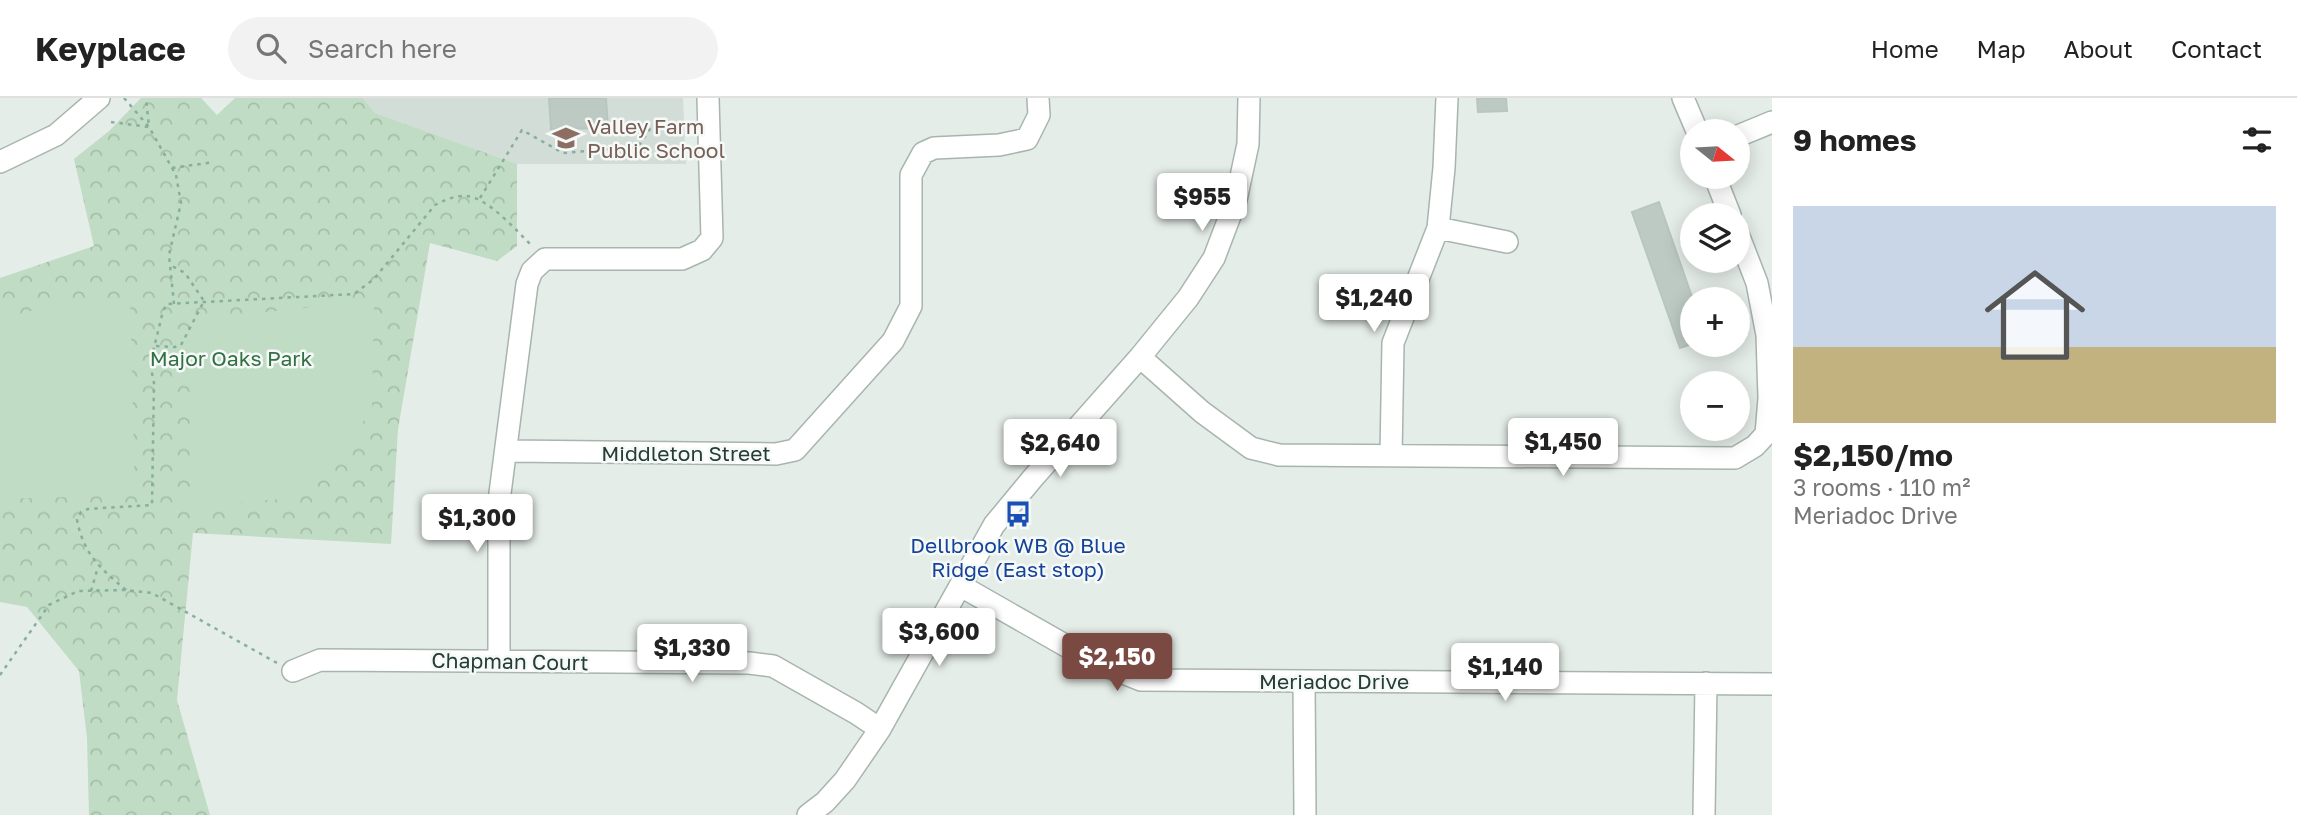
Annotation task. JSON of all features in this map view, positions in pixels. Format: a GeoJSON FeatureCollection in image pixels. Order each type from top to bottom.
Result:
{"type":"FeatureCollection","features":[{"type":"Feature","properties":{"kind":"street"},"geometry":{"type":"LineString","coordinates":[[0,162],[56,135],[100,98]]}},
{"type":"Feature","properties":{"kind":"street"},"geometry":{"type":"LineString","coordinates":[[499,661],[499,501],[527,284],[532,271],[545,259],[682,259],[702,250],[712,238],[708,98]]}},
{"type":"Feature","properties":{"kind":"street","name":"Middleton Street"},"geometry":{"type":"LineString","coordinates":[[506,451],[776,454],[795,450],[893,341],[911,306],[911,175],[923,153],[934,148],[999,145],[1027,139],[1040,115],[1038,98]]}},
{"type":"Feature","properties":{"kind":"street"},"geometry":{"type":"LineString","coordinates":[[808,815],[825,802],[845,780],[880,729],[994,525],[1140,357],[1188,298],[1214,258],[1236,200],[1248,144],[1249,98]]}},
{"type":"Feature","properties":{"kind":"street"},"geometry":{"type":"LineString","coordinates":[[1391,456],[1393,343],[1438,228],[1447,98]]}},
{"type":"Feature","properties":{"kind":"street"},"geometry":{"type":"LineString","coordinates":[[1683,98],[1692,119]]}},
{"type":"Feature","properties":{"kind":"street"},"geometry":{"type":"LineString","coordinates":[[1750,131],[1772,122]]}},
{"type":"Feature","properties":{"kind":"street"},"geometry":{"type":"LineString","coordinates":[[1438,228],[1507,242]]}},
{"type":"Feature","properties":{"kind":"street"},"geometry":{"type":"LineString","coordinates":[[1140,357],[1202,412],[1251,448],[1279,456],[1735,458],[1755,446],[1766,434],[1769,398],[1767,335],[1757,283],[1750,265]]}},
{"type":"Feature","properties":{"kind":"street","name":"Meriadoc Drive"},"geometry":{"type":"LineString","coordinates":[[961,586],[1091,660],[1141,680],[1772,684]]}},
{"type":"Feature","properties":{"kind":"street","name":"Chapman Court"},"geometry":{"type":"LineString","coordinates":[[293,671],[320,660],[749,663],[773,666],[880,729]]}},
{"type":"Feature","properties":{"kind":"street"},"geometry":{"type":"LineString","coordinates":[[1304,681],[1305,815]]}},
{"type":"Feature","properties":{"kind":"street"},"geometry":{"type":"LineString","coordinates":[[1703,815],[1706,684]]}},
{"type":"Feature","properties":{"kind":"path"},"geometry":{"type":"LineString","coordinates":[[124,98],[149,127],[176,176],[181,203],[169,255],[174,304]]}},
{"type":"Feature","properties":{"kind":"path"},"geometry":{"type":"LineString","coordinates":[[146,98],[149,127]]}},
{"type":"Feature","properties":{"kind":"path"},"geometry":{"type":"LineString","coordinates":[[111,122],[149,127]]}},
{"type":"Feature","properties":{"kind":"path"},"geometry":{"type":"LineString","coordinates":[[480,200],[522,130],[563,153],[638,147],[652,126]]}},
{"type":"Feature","properties":{"kind":"path"},"geometry":{"type":"LineString","coordinates":[[172,169],[214,162]]}},
{"type":"Feature","properties":{"kind":"path"},"geometry":{"type":"LineString","coordinates":[[126,590],[98,567],[81,540],[77,520],[81,512],[88,509],[152,505],[154,383],[150,364],[167,304],[354,294],[374,279],[435,205],[446,199],[466,196],[480,200],[511,224],[545,259]]}},
{"type":"Feature","properties":{"kind":"path"},"geometry":{"type":"LineString","coordinates":[[170,265],[185,273],[204,301]]}},
{"type":"Feature","properties":{"kind":"path"},"geometry":{"type":"LineString","coordinates":[[156,346],[181,345],[204,301]]}},
{"type":"Feature","properties":{"kind":"path"},"geometry":{"type":"LineString","coordinates":[[91,591],[98,567]]}},
{"type":"Feature","properties":{"kind":"path"},"geometry":{"type":"LineString","coordinates":[[0,675],[49,604],[78,592],[126,590],[152,593],[293,671]]}},
{"type":"Feature","properties":{"kind":"shaded area","name":"Valley Farm Public School"},"geometry":{"type":"Polygon","coordinates":[[[363,98],[683,98],[686,164],[517,164],[375,113],[363,98]]]}},
{"type":"Feature","properties":{"kind":"green space","name":"Major Oaks Park"},"geometry":{"type":"Polygon","coordinates":[[[141,98],[201,98],[217,115],[235,98],[363,98],[375,113],[517,164],[517,246],[497,261],[430,243],[398,429],[391,544],[193,533],[177,700],[210,815],[89,815],[87,738],[79,671],[27,607],[0,602],[0,278],[94,246],[74,159],[109,131],[141,98]]]}},
{"type":"Feature","properties":{"kind":"green space"},"geometry":{"type":"Polygon","coordinates":[[[130,297],[135,495],[0,499],[0,324],[30,311],[130,297]]]}},
{"type":"Feature","properties":{"kind":"green space"},"geometry":{"type":"Polygon","coordinates":[[[374,301],[372,407],[336,467],[294,498],[191,506],[189,339],[199,319],[374,301]]]}},
{"type":"Feature","properties":{"kind":"building"},"geometry":{"type":"Polygon","coordinates":[[[549,98],[606,98],[608,128],[551,129],[549,98]]]}},
{"type":"Feature","properties":{"kind":"building"},"geometry":{"type":"Polygon","coordinates":[[[1477,98],[1506,98],[1507,111],[1478,112],[1477,98]]]}},
{"type":"Feature","properties":{"kind":"building"},"geometry":{"type":"Polygon","coordinates":[[[1659,202],[1680,262],[1680,273],[1684,273],[1689,287],[1680,287],[1680,348],[1632,212],[1659,202]]]}},
{"type":"Feature","properties":{"kind":"place","name":"Valley Farm Public School"},"geometry":{"type":"Point","coordinates":[566,138]}},
{"type":"Feature","properties":{"kind":"place","name":"Dellbrook WB @ Blue Ridge (East stop)"},"geometry":{"type":"Point","coordinates":[1018,514]}}]}
